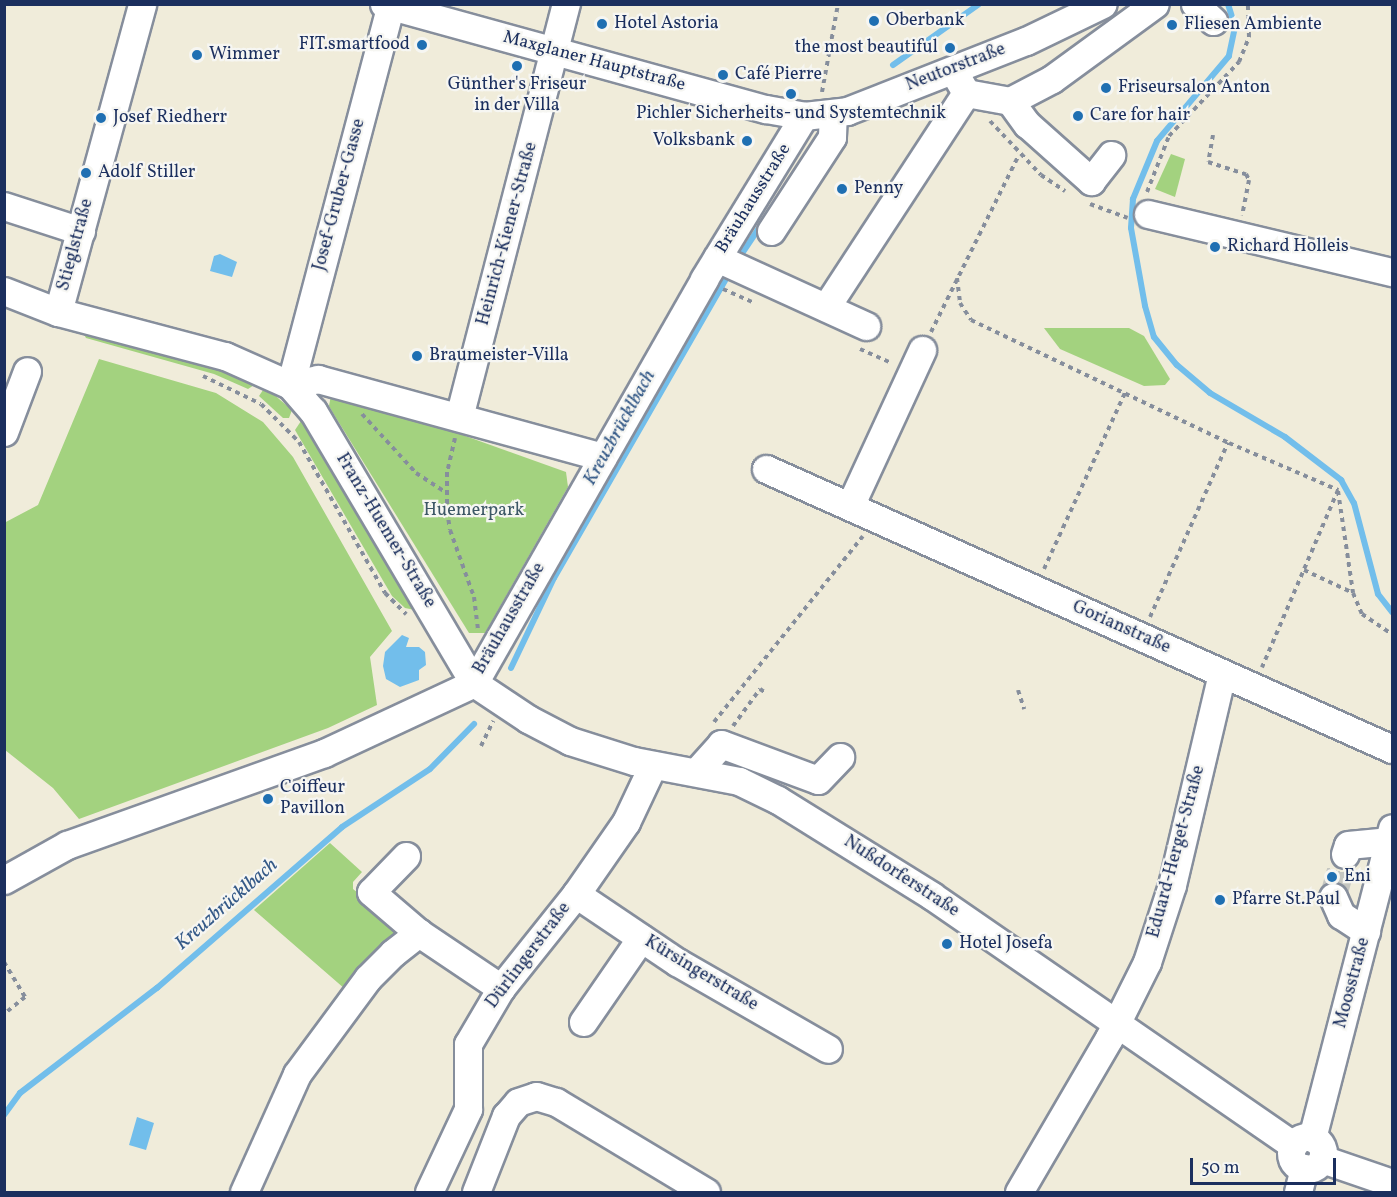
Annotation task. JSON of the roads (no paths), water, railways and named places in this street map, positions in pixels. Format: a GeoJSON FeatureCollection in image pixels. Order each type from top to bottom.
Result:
{"type":"FeatureCollection","features":[{"type":"Feature","properties":{"kind":"street","name":"Stieglstraße"},"geometry":{"type":"LineString","coordinates":[[58,312],[142,4]]}},
{"type":"Feature","properties":{"kind":"street","name":"Heinrich-Kiener-Straße"},"geometry":{"type":"LineString","coordinates":[[458,425],[566,4]]}},
{"type":"Feature","properties":{"kind":"street","name":"Neutorstraße"},"geometry":{"type":"LineString","coordinates":[[820,111],[954,68],[1026,41],[1103,4]]}},
{"type":"Feature","properties":{"kind":"street"},"geometry":{"type":"LineString","coordinates":[[966,93],[1010,101],[1052,79],[1155,4]]}},
{"type":"Feature","properties":{"kind":"street","name":"Maxglaner Hauptstraße"},"geometry":{"type":"LineString","coordinates":[[389,5],[765,109],[820,111]]}},
{"type":"Feature","properties":{"kind":"street","name":"Josef-Gruber-Gasse"},"geometry":{"type":"LineString","coordinates":[[290,385],[389,5]]}},
{"type":"Feature","properties":{"kind":"street"},"geometry":{"type":"LineString","coordinates":[[954,68],[966,93]]}},
{"type":"Feature","properties":{"kind":"street"},"geometry":{"type":"LineString","coordinates":[[826,307],[966,93]]}},
{"type":"Feature","properties":{"kind":"street"},"geometry":{"type":"LineString","coordinates":[[1010,101],[1027,124],[1091,181],[1111,155]]}},
{"type":"Feature","properties":{"kind":"street"},"geometry":{"type":"LineString","coordinates":[[771,231],[832,137],[820,111]]}},
{"type":"Feature","properties":{"kind":"street","name":"Bräuhausstraße"},"geometry":{"type":"LineString","coordinates":[[4,880],[67,845],[324,753],[474,683],[603,458],[728,263],[761,190],[820,111]]}},
{"type":"Feature","properties":{"kind":"street"},"geometry":{"type":"LineString","coordinates":[[761,190],[787,206]]}},
{"type":"Feature","properties":{"kind":"street"},"geometry":{"type":"LineString","coordinates":[[17,202],[83,223]]}},
{"type":"Feature","properties":{"kind":"street"},"geometry":{"type":"LineString","coordinates":[[1148,214],[1392,272]]}},
{"type":"Feature","properties":{"kind":"street"},"geometry":{"type":"LineString","coordinates":[[728,263],[866,326]]}},
{"type":"Feature","properties":{"kind":"street","name":"Franz-Huemer-Straße"},"geometry":{"type":"LineString","coordinates":[[4,291],[58,312],[225,356],[290,385],[313,411],[474,683]]}},
{"type":"Feature","properties":{"kind":"street"},"geometry":{"type":"LineString","coordinates":[[850,506],[922,350]]}},
{"type":"Feature","properties":{"kind":"street"},"geometry":{"type":"LineString","coordinates":[[4,432],[27,371]]}},
{"type":"Feature","properties":{"kind":"street"},"geometry":{"type":"LineString","coordinates":[[290,385],[318,379],[458,425],[603,458]]}},
{"type":"Feature","properties":{"kind":"street","name":"Gorianstraße"},"geometry":{"type":"LineString","coordinates":[[766,469],[1392,748]]}},
{"type":"Feature","properties":{"kind":"street","name":"Eduard-Herget-Straße"},"geometry":{"type":"LineString","coordinates":[[1018,1192],[1116,1025],[1147,962],[1172,885],[1222,674]]}},
{"type":"Feature","properties":{"kind":"street","name":"Nußdorferstraße"},"geometry":{"type":"LineString","coordinates":[[474,683],[558,736],[615,757],[697,771],[758,789],[843,838],[932,896],[1116,1025],[1199,1093],[1306,1161],[1392,1183]]}},
{"type":"Feature","properties":{"kind":"street"},"geometry":{"type":"LineString","coordinates":[[697,771],[714,736],[818,780],[840,757]]}},
{"type":"Feature","properties":{"kind":"street","name":"Dürlingerstraße"},"geometry":{"type":"LineString","coordinates":[[429,1192],[468,1109],[468,1044],[501,988],[576,894],[626,822],[653,765]]}},
{"type":"Feature","properties":{"kind":"street"},"geometry":{"type":"LineString","coordinates":[[1345,855],[1348,845],[1391,834]]}},
{"type":"Feature","properties":{"kind":"street","name":"Moosstraße"},"geometry":{"type":"LineString","coordinates":[[1306,1161],[1391,834]]}},
{"type":"Feature","properties":{"kind":"street"},"geometry":{"type":"LineString","coordinates":[[406,856],[371,892],[419,933],[501,988]]}},
{"type":"Feature","properties":{"kind":"street","name":"Kürsingerstraße"},"geometry":{"type":"LineString","coordinates":[[576,894],[641,938],[828,1049]]}},
{"type":"Feature","properties":{"kind":"street"},"geometry":{"type":"LineString","coordinates":[[1333,897],[1341,915],[1366,931]]}},
{"type":"Feature","properties":{"kind":"street"},"geometry":{"type":"LineString","coordinates":[[244,1192],[297,1074],[368,978],[419,933]]}},
{"type":"Feature","properties":{"kind":"street"},"geometry":{"type":"LineString","coordinates":[[583,1022],[641,938]]}},
{"type":"Feature","properties":{"kind":"street"},"geometry":{"type":"LineString","coordinates":[[476,1192],[506,1116],[518,1102],[536,1096],[556,1102],[706,1192]]}},
{"type":"Feature","properties":{"kind":"water"},"geometry":{"type":"Polygon","coordinates":[[[220,254],[237,262],[232,277],[210,271],[214,256],[220,254]]]}},
{"type":"Feature","properties":{"kind":"water"},"geometry":{"type":"Polygon","coordinates":[[[402,635],[409,638],[406,647],[419,647],[425,652],[426,665],[419,670],[419,680],[400,687],[386,679],[383,666],[385,652],[402,635]]]}},
{"type":"Feature","properties":{"kind":"water"},"geometry":{"type":"Polygon","coordinates":[[[137,1117],[154,1123],[146,1150],[129,1145],[137,1117]]]}},
{"type":"Feature","properties":{"kind":"waterway","name":"Kreuzbrücklbach"},"geometry":{"type":"LineString","coordinates":[[893,65],[979,4]]}},
{"type":"Feature","properties":{"kind":"waterway"},"geometry":{"type":"LineString","coordinates":[[1228,4],[1235,27],[1229,56],[1157,141],[1133,199],[1131,228],[1145,306],[1154,337],[1177,365],[1210,393],[1285,437],[1341,480],[1354,503],[1378,594],[1392,612]]}},
{"type":"Feature","properties":{"kind":"waterway","name":"Kreuzbrücklbach"},"geometry":{"type":"LineString","coordinates":[[737,261],[761,225]]}},
{"type":"Feature","properties":{"kind":"waterway","name":"Kreuzbrücklbach"},"geometry":{"type":"LineString","coordinates":[[511,668],[554,578],[730,272]]}},
{"type":"Feature","properties":{"kind":"waterway","name":"Kreuzbrücklbach"},"geometry":{"type":"LineString","coordinates":[[4,1115],[20,1093],[157,988],[342,827],[430,769],[474,724]]}},
{"type":"Feature","properties":{"kind":"tunnel"},"geometry":{"type":"LineString","coordinates":[[1333,897],[1345,854]]}},
{"type":"Feature","properties":{"kind":"place","name":"Oberbank"},"geometry":{"type":"Point","coordinates":[874,21]}},
{"type":"Feature","properties":{"kind":"place","name":"Hotel Astoria"},"geometry":{"type":"Point","coordinates":[602,24]}},
{"type":"Feature","properties":{"kind":"place","name":"Fliesen Ambiente"},"geometry":{"type":"Point","coordinates":[1172,25]}},
{"type":"Feature","properties":{"kind":"place","name":"FIT.smartfood"},"geometry":{"type":"Point","coordinates":[422,45]}},
{"type":"Feature","properties":{"kind":"place","name":"the most beautiful"},"geometry":{"type":"Point","coordinates":[950,48]}},
{"type":"Feature","properties":{"kind":"place","name":"Wimmer"},"geometry":{"type":"Point","coordinates":[197,55]}},
{"type":"Feature","properties":{"kind":"place","name":"Günther's Friseur in der Villa"},"geometry":{"type":"Point","coordinates":[517,66]}},
{"type":"Feature","properties":{"kind":"place","name":"Café Pierre"},"geometry":{"type":"Point","coordinates":[723,75]}},
{"type":"Feature","properties":{"kind":"place","name":"Friseursalon Anton"},"geometry":{"type":"Point","coordinates":[1106,88]}},
{"type":"Feature","properties":{"kind":"place","name":"Pichler Sicherheits- und Systemtechnik"},"geometry":{"type":"Point","coordinates":[791,94]}},
{"type":"Feature","properties":{"kind":"place","name":"Care for hair"},"geometry":{"type":"Point","coordinates":[1078,116]}},
{"type":"Feature","properties":{"kind":"place","name":"Josef Riedherr"},"geometry":{"type":"Point","coordinates":[101,118]}},
{"type":"Feature","properties":{"kind":"place","name":"Volksbank"},"geometry":{"type":"Point","coordinates":[747,141]}},
{"type":"Feature","properties":{"kind":"place","name":"Adolf Stiller"},"geometry":{"type":"Point","coordinates":[86,173]}},
{"type":"Feature","properties":{"kind":"place","name":"Penny"},"geometry":{"type":"Point","coordinates":[842,189]}},
{"type":"Feature","properties":{"kind":"place","name":"Richard Holleis"},"geometry":{"type":"Point","coordinates":[1215,247]}},
{"type":"Feature","properties":{"kind":"place","name":"Braumeister-Villa"},"geometry":{"type":"Point","coordinates":[417,356]}},
{"type":"Feature","properties":{"kind":"place","name":"Coiffeur Pavillon"},"geometry":{"type":"Point","coordinates":[268,799]}},
{"type":"Feature","properties":{"kind":"place","name":"Eni"},"geometry":{"type":"Point","coordinates":[1332,877]}},
{"type":"Feature","properties":{"kind":"place","name":"Pfarre St.Paul"},"geometry":{"type":"Point","coordinates":[1220,900]}},
{"type":"Feature","properties":{"kind":"place","name":"Hotel Josefa"},"geometry":{"type":"Point","coordinates":[947,944]}},
{"type":"Feature","properties":{"kind":"park label","name":"Huemerpark"},"geometry":{"type":"Point","coordinates":[474,511]}}]}
